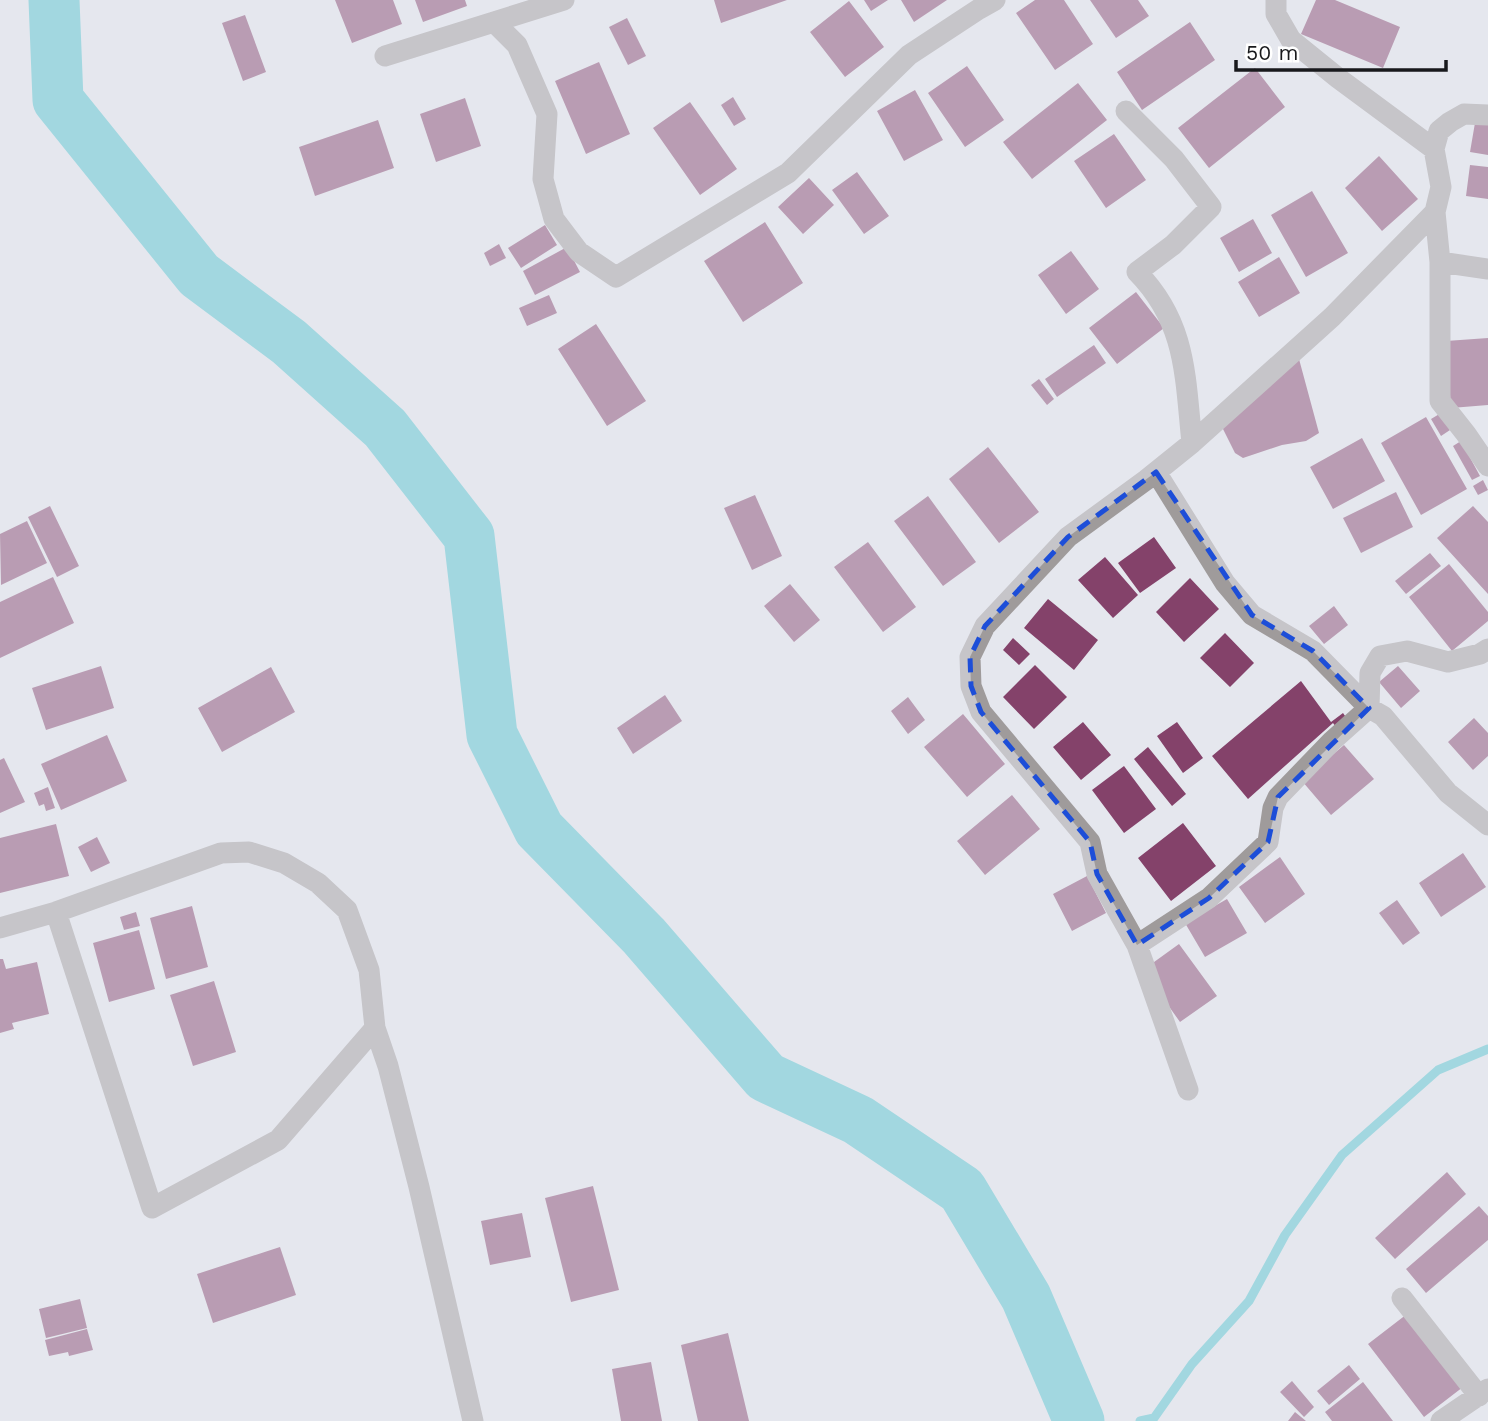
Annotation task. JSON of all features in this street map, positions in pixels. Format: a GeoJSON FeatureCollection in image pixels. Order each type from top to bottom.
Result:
{"type":"FeatureCollection","features":[{"type":"Feature","properties":{"kind":"street"},"geometry":{"type":"LineString","coordinates":[[385,56],[564,0]]}},
{"type":"Feature","properties":{"kind":"street"},"geometry":{"type":"LineString","coordinates":[[1276,0],[1276,14],[1291,40],[1434,149]]}},
{"type":"Feature","properties":{"kind":"street"},"geometry":{"type":"LineString","coordinates":[[494,22],[517,45],[547,114],[543,178],[554,219],[579,252],[616,277],[788,173],[909,55],[982,3]]}},
{"type":"Feature","properties":{"kind":"street"},"geometry":{"type":"LineString","coordinates":[[517,45],[537,9]]}},
{"type":"Feature","properties":{"kind":"street"},"geometry":{"type":"LineString","coordinates":[[1126,111],[1174,159],[1211,206],[1172,245],[1137,272],[1152,287],[1167,311],[1180,344],[1192,443]]}},
{"type":"Feature","properties":{"kind":"street"},"geometry":{"type":"LineString","coordinates":[[1488,115],[1464,114],[1450,122],[1438,131],[1434,149],[1441,187],[1435,212],[1440,262],[1440,401],[1488,466]]}},
{"type":"Feature","properties":{"kind":"street"},"geometry":{"type":"LineString","coordinates":[[1188,1090],[1137,945],[1097,874],[1090,842],[981,712],[971,686],[970,657],[985,626],[1068,537],[1192,443],[1332,317],[1435,212]]}},
{"type":"Feature","properties":{"kind":"street"},"geometry":{"type":"LineString","coordinates":[[1440,262],[1488,269]]}},
{"type":"Feature","properties":{"kind":"street"},"geometry":{"type":"LineString","coordinates":[[1156,472],[1225,583],[1252,615],[1313,651],[1369,708],[1383,716],[1448,793],[1488,825]]}},
{"type":"Feature","properties":{"kind":"street"},"geometry":{"type":"LineString","coordinates":[[1137,945],[1209,898],[1268,842],[1273,808],[1278,797],[1332,741],[1369,708],[1370,673],[1380,656],[1407,651],[1448,662],[1488,649]]}},
{"type":"Feature","properties":{"kind":"street"},"geometry":{"type":"LineString","coordinates":[[0,928],[56,912],[221,853],[249,852],[284,863],[318,883],[347,910],[369,970],[376,1028],[419,1187],[473,1421]]}},
{"type":"Feature","properties":{"kind":"street"},"geometry":{"type":"LineString","coordinates":[[56,912],[152,1208],[278,1140],[376,1028]]}},
{"type":"Feature","properties":{"kind":"street"},"geometry":{"type":"LineString","coordinates":[[1402,1298],[1483,1392],[1441,1421]]}},
{"type":"Feature","properties":{"kind":"highlighted area"},"geometry":{"type":"Polygon","coordinates":[[[1156,472],[1252,615],[1313,651],[1369,708],[1278,797],[1268,842],[1209,898],[1137,945],[1097,874],[1090,842],[981,712],[971,686],[970,657],[985,626],[1068,537],[1156,472]]]}},
{"type":"Feature","properties":{"kind":"building"},"geometry":{"type":"Polygon","coordinates":[[[335,0],[393,0],[402,24],[352,43],[335,0]]]}},
{"type":"Feature","properties":{"kind":"building"},"geometry":{"type":"Polygon","coordinates":[[[415,0],[465,0],[467,6],[423,22],[415,0]]]}},
{"type":"Feature","properties":{"kind":"building"},"geometry":{"type":"Polygon","coordinates":[[[714,0],[787,0],[721,23],[714,0]]]}},
{"type":"Feature","properties":{"kind":"building"},"geometry":{"type":"Polygon","coordinates":[[[864,0],[888,0],[871,11],[864,0]]]}},
{"type":"Feature","properties":{"kind":"building"},"geometry":{"type":"Polygon","coordinates":[[[901,0],[947,0],[914,22],[901,0]]]}},
{"type":"Feature","properties":{"kind":"building"},"geometry":{"type":"Polygon","coordinates":[[[1035,0],[1064,0],[1093,44],[1055,70],[1016,13],[1035,0]]]}},
{"type":"Feature","properties":{"kind":"building"},"geometry":{"type":"Polygon","coordinates":[[[1090,0],[1138,0],[1149,16],[1116,38],[1090,0]]]}},
{"type":"Feature","properties":{"kind":"building"},"geometry":{"type":"Polygon","coordinates":[[[1316,0],[1335,0],[1400,27],[1383,68],[1301,34],[1316,0]]]}},
{"type":"Feature","properties":{"kind":"building"},"geometry":{"type":"Polygon","coordinates":[[[849,1],[884,47],[845,77],[810,32],[849,1]]]}},
{"type":"Feature","properties":{"kind":"building"},"geometry":{"type":"Polygon","coordinates":[[[245,15],[266,72],[243,81],[222,23],[245,15]]]}},
{"type":"Feature","properties":{"kind":"building"},"geometry":{"type":"Polygon","coordinates":[[[627,18],[646,56],[628,65],[609,27],[627,18]]]}},
{"type":"Feature","properties":{"kind":"building"},"geometry":{"type":"Polygon","coordinates":[[[1190,22],[1215,60],[1142,110],[1117,72],[1190,22]]]}},
{"type":"Feature","properties":{"kind":"building"},"geometry":{"type":"Polygon","coordinates":[[[599,62],[630,134],[586,154],[555,81],[599,62]]]}},
{"type":"Feature","properties":{"kind":"building"},"geometry":{"type":"Polygon","coordinates":[[[967,66],[1004,120],[965,147],[928,93],[967,66]]]}},
{"type":"Feature","properties":{"kind":"building"},"geometry":{"type":"Polygon","coordinates":[[[1255,68],[1285,107],[1209,168],[1178,128],[1255,68]]]}},
{"type":"Feature","properties":{"kind":"building"},"geometry":{"type":"Polygon","coordinates":[[[1078,83],[1107,120],[1032,179],[1003,142],[1078,83]]]}},
{"type":"Feature","properties":{"kind":"building"},"geometry":{"type":"Polygon","coordinates":[[[915,90],[943,140],[904,161],[877,111],[915,90]]]}},
{"type":"Feature","properties":{"kind":"building"},"geometry":{"type":"Polygon","coordinates":[[[733,97],[746,119],[734,126],[721,105],[733,97]]]}},
{"type":"Feature","properties":{"kind":"building"},"geometry":{"type":"Polygon","coordinates":[[[465,98],[481,146],[436,162],[420,114],[465,98]]]}},
{"type":"Feature","properties":{"kind":"building"},"geometry":{"type":"Polygon","coordinates":[[[690,102],[737,169],[700,195],[653,128],[690,102]]]}},
{"type":"Feature","properties":{"kind":"building"},"geometry":{"type":"Polygon","coordinates":[[[1476,117],[1488,118],[1488,155],[1470,152],[1476,117]]]}},
{"type":"Feature","properties":{"kind":"building"},"geometry":{"type":"Polygon","coordinates":[[[378,120],[394,168],[315,196],[299,147],[378,120]]]}},
{"type":"Feature","properties":{"kind":"building"},"geometry":{"type":"Polygon","coordinates":[[[1114,134],[1146,180],[1106,208],[1074,161],[1114,134]]]}},
{"type":"Feature","properties":{"kind":"building"},"geometry":{"type":"Polygon","coordinates":[[[1379,156],[1418,199],[1382,231],[1345,188],[1379,156]]]}},
{"type":"Feature","properties":{"kind":"building"},"geometry":{"type":"Polygon","coordinates":[[[1470,165],[1488,167],[1488,199],[1466,196],[1470,165]]]}},
{"type":"Feature","properties":{"kind":"building"},"geometry":{"type":"Polygon","coordinates":[[[857,172],[889,216],[864,234],[832,190],[857,172]]]}},
{"type":"Feature","properties":{"kind":"building"},"geometry":{"type":"Polygon","coordinates":[[[809,178],[834,205],[803,234],[778,207],[809,178]]]}},
{"type":"Feature","properties":{"kind":"building"},"geometry":{"type":"Polygon","coordinates":[[[1312,191],[1348,253],[1306,277],[1271,215],[1312,191]]]}},
{"type":"Feature","properties":{"kind":"building"},"geometry":{"type":"Polygon","coordinates":[[[1253,219],[1272,253],[1239,272],[1220,238],[1253,219]]]}},
{"type":"Feature","properties":{"kind":"building"},"geometry":{"type":"Polygon","coordinates":[[[765,222],[803,283],[743,322],[704,261],[765,222]]]}},
{"type":"Feature","properties":{"kind":"building"},"geometry":{"type":"Polygon","coordinates":[[[545,225],[557,245],[521,268],[508,248],[545,225]]]}},
{"type":"Feature","properties":{"kind":"building"},"geometry":{"type":"Polygon","coordinates":[[[499,244],[506,258],[490,266],[484,253],[499,244]]]}},
{"type":"Feature","properties":{"kind":"building"},"geometry":{"type":"Polygon","coordinates":[[[567,247],[580,272],[535,295],[523,271],[567,247]]]}},
{"type":"Feature","properties":{"kind":"building"},"geometry":{"type":"Polygon","coordinates":[[[1071,251],[1099,289],[1066,314],[1038,275],[1071,251]]]}},
{"type":"Feature","properties":{"kind":"building"},"geometry":{"type":"Polygon","coordinates":[[[1279,257],[1300,293],[1259,317],[1238,282],[1279,257]]]}},
{"type":"Feature","properties":{"kind":"building"},"geometry":{"type":"Polygon","coordinates":[[[1136,292],[1164,328],[1117,364],[1089,328],[1136,292]]]}},
{"type":"Feature","properties":{"kind":"building"},"geometry":{"type":"Polygon","coordinates":[[[549,295],[557,313],[527,326],[519,308],[549,295]]]}},
{"type":"Feature","properties":{"kind":"building"},"geometry":{"type":"Polygon","coordinates":[[[596,324],[646,401],[607,426],[558,349],[596,324]]]}},
{"type":"Feature","properties":{"kind":"building"},"geometry":{"type":"Polygon","coordinates":[[[1488,338],[1488,405],[1451,408],[1446,341],[1488,338]]]}},
{"type":"Feature","properties":{"kind":"building"},"geometry":{"type":"Polygon","coordinates":[[[1094,345],[1106,363],[1057,397],[1045,379],[1094,345]]]}},
{"type":"Feature","properties":{"kind":"building"},"geometry":{"type":"Polygon","coordinates":[[[1299,359],[1319,433],[1306,441],[1282,445],[1243,458],[1235,453],[1222,427],[1299,359]]]}},
{"type":"Feature","properties":{"kind":"building"},"geometry":{"type":"Polygon","coordinates":[[[1039,379],[1054,399],[1047,405],[1031,385],[1039,379]]]}},
{"type":"Feature","properties":{"kind":"building"},"geometry":{"type":"Polygon","coordinates":[[[1441,413],[1450,430],[1441,436],[1431,419],[1441,413]]]}},
{"type":"Feature","properties":{"kind":"building"},"geometry":{"type":"Polygon","coordinates":[[[1426,417],[1467,489],[1421,515],[1381,443],[1426,417]]]}},
{"type":"Feature","properties":{"kind":"building"},"geometry":{"type":"Polygon","coordinates":[[[1362,438],[1385,481],[1333,509],[1310,467],[1362,438]]]}},
{"type":"Feature","properties":{"kind":"building"},"geometry":{"type":"Polygon","coordinates":[[[1461,441],[1480,476],[1472,480],[1453,446],[1461,441]]]}},
{"type":"Feature","properties":{"kind":"building"},"geometry":{"type":"Polygon","coordinates":[[[988,447],[1039,512],[999,543],[949,479],[988,447]]]}},
{"type":"Feature","properties":{"kind":"building"},"geometry":{"type":"Polygon","coordinates":[[[1483,480],[1488,490],[1478,495],[1473,486],[1483,480]]]}},
{"type":"Feature","properties":{"kind":"building"},"geometry":{"type":"Polygon","coordinates":[[[1396,492],[1413,527],[1361,553],[1343,518],[1396,492]]]}},
{"type":"Feature","properties":{"kind":"building"},"geometry":{"type":"Polygon","coordinates":[[[755,495],[782,556],[752,570],[724,508],[755,495]]]}},
{"type":"Feature","properties":{"kind":"building"},"geometry":{"type":"Polygon","coordinates":[[[928,496],[976,562],[943,586],[894,521],[928,496]]]}},
{"type":"Feature","properties":{"kind":"building"},"geometry":{"type":"Polygon","coordinates":[[[50,506],[79,566],[57,577],[28,517],[50,506]]]}},
{"type":"Feature","properties":{"kind":"building"},"geometry":{"type":"Polygon","coordinates":[[[1473,506],[1488,522],[1488,594],[1437,538],[1473,506]]]}},
{"type":"Feature","properties":{"kind":"building"},"geometry":{"type":"Polygon","coordinates":[[[27,521],[47,563],[1,585],[0,534],[27,521]]]}},
{"type":"Feature","properties":{"kind":"building"},"geometry":{"type":"Polygon","coordinates":[[[1154,537],[1176,568],[1140,593],[1118,563],[1154,537]]]}},
{"type":"Feature","properties":{"kind":"building"},"geometry":{"type":"Polygon","coordinates":[[[868,542],[916,607],[883,632],[834,567],[868,542]]]}},
{"type":"Feature","properties":{"kind":"building"},"geometry":{"type":"Polygon","coordinates":[[[1430,553],[1441,566],[1406,594],[1395,581],[1430,553]]]}},
{"type":"Feature","properties":{"kind":"building"},"geometry":{"type":"Polygon","coordinates":[[[1105,557],[1138,595],[1113,618],[1078,580],[1105,557]]]}},
{"type":"Feature","properties":{"kind":"building"},"geometry":{"type":"Polygon","coordinates":[[[1449,564],[1488,612],[1488,621],[1452,651],[1409,597],[1449,564]]]}},
{"type":"Feature","properties":{"kind":"building"},"geometry":{"type":"Polygon","coordinates":[[[53,577],[74,623],[0,658],[0,602],[53,577]]]}},
{"type":"Feature","properties":{"kind":"building"},"geometry":{"type":"Polygon","coordinates":[[[1190,578],[1219,609],[1184,642],[1156,612],[1190,578]]]}},
{"type":"Feature","properties":{"kind":"building"},"geometry":{"type":"Polygon","coordinates":[[[790,584],[820,620],[794,642],[764,606],[790,584]]]}},
{"type":"Feature","properties":{"kind":"building"},"geometry":{"type":"Polygon","coordinates":[[[1048,599],[1098,640],[1074,670],[1024,628],[1048,599]]]}},
{"type":"Feature","properties":{"kind":"building"},"geometry":{"type":"Polygon","coordinates":[[[1334,606],[1348,625],[1324,644],[1309,626],[1334,606]]]}},
{"type":"Feature","properties":{"kind":"building"},"geometry":{"type":"Polygon","coordinates":[[[1225,633],[1254,663],[1230,687],[1200,658],[1225,633]]]}},
{"type":"Feature","properties":{"kind":"building"},"geometry":{"type":"Polygon","coordinates":[[[1013,638],[1030,654],[1019,665],[1003,650],[1013,638]]]}},
{"type":"Feature","properties":{"kind":"building"},"geometry":{"type":"Polygon","coordinates":[[[1035,665],[1067,697],[1034,729],[1003,697],[1035,665]]]}},
{"type":"Feature","properties":{"kind":"building"},"geometry":{"type":"Polygon","coordinates":[[[101,666],[114,708],[46,730],[32,688],[101,666]]]}},
{"type":"Feature","properties":{"kind":"building"},"geometry":{"type":"Polygon","coordinates":[[[1398,666],[1420,691],[1401,708],[1379,682],[1398,666]]]}},
{"type":"Feature","properties":{"kind":"building"},"geometry":{"type":"Polygon","coordinates":[[[271,667],[295,712],[222,752],[198,708],[271,667]]]}},
{"type":"Feature","properties":{"kind":"building"},"geometry":{"type":"Polygon","coordinates":[[[1301,681],[1331,722],[1343,713],[1350,723],[1339,731],[1333,723],[1248,799],[1212,756],[1301,681]]]}},
{"type":"Feature","properties":{"kind":"building"},"geometry":{"type":"Polygon","coordinates":[[[665,695],[682,721],[633,754],[617,728],[665,695]]]}},
{"type":"Feature","properties":{"kind":"building"},"geometry":{"type":"Polygon","coordinates":[[[908,697],[925,720],[908,734],[891,711],[908,697]]]}},
{"type":"Feature","properties":{"kind":"building"},"geometry":{"type":"Polygon","coordinates":[[[963,714],[1005,764],[967,797],[924,747],[963,714]]]}},
{"type":"Feature","properties":{"kind":"building"},"geometry":{"type":"Polygon","coordinates":[[[1474,718],[1488,733],[1488,756],[1473,770],[1448,742],[1474,718]]]}},
{"type":"Feature","properties":{"kind":"building"},"geometry":{"type":"Polygon","coordinates":[[[1083,722],[1111,755],[1081,780],[1053,747],[1083,722]]]}},
{"type":"Feature","properties":{"kind":"building"},"geometry":{"type":"Polygon","coordinates":[[[1177,722],[1203,758],[1183,773],[1157,736],[1177,722]]]}},
{"type":"Feature","properties":{"kind":"building"},"geometry":{"type":"Polygon","coordinates":[[[107,735],[127,781],[61,810],[41,764],[107,735]]]}},
{"type":"Feature","properties":{"kind":"building"},"geometry":{"type":"Polygon","coordinates":[[[1344,745],[1374,779],[1331,815],[1302,781],[1344,745]]]}},
{"type":"Feature","properties":{"kind":"building"},"geometry":{"type":"Polygon","coordinates":[[[1148,747],[1186,794],[1172,806],[1134,759],[1148,747]]]}},
{"type":"Feature","properties":{"kind":"building"},"geometry":{"type":"Polygon","coordinates":[[[4,758],[25,802],[0,813],[0,760],[4,758]]]}},
{"type":"Feature","properties":{"kind":"building"},"geometry":{"type":"Polygon","coordinates":[[[1124,766],[1156,809],[1124,833],[1092,790],[1124,766]]]}},
{"type":"Feature","properties":{"kind":"building"},"geometry":{"type":"Polygon","coordinates":[[[48,787],[55,808],[46,811],[44,804],[39,806],[34,793],[48,787]]]}},
{"type":"Feature","properties":{"kind":"building"},"geometry":{"type":"Polygon","coordinates":[[[1012,795],[1040,829],[985,875],[957,841],[1012,795]]]}},
{"type":"Feature","properties":{"kind":"building"},"geometry":{"type":"Polygon","coordinates":[[[1183,823],[1216,866],[1171,901],[1138,858],[1183,823]]]}},
{"type":"Feature","properties":{"kind":"building"},"geometry":{"type":"Polygon","coordinates":[[[56,824],[69,876],[0,893],[0,838],[56,824]]]}},
{"type":"Feature","properties":{"kind":"building"},"geometry":{"type":"Polygon","coordinates":[[[97,837],[110,863],[91,872],[78,847],[97,837]]]}},
{"type":"Feature","properties":{"kind":"building"},"geometry":{"type":"Polygon","coordinates":[[[1463,853],[1486,887],[1441,917],[1419,883],[1463,853]]]}},
{"type":"Feature","properties":{"kind":"building"},"geometry":{"type":"Polygon","coordinates":[[[1280,857],[1305,894],[1265,923],[1239,887],[1280,857]]]}},
{"type":"Feature","properties":{"kind":"building"},"geometry":{"type":"Polygon","coordinates":[[[1087,876],[1106,913],[1072,931],[1053,894],[1087,876]]]}},
{"type":"Feature","properties":{"kind":"building"},"geometry":{"type":"Polygon","coordinates":[[[1227,899],[1247,933],[1205,957],[1185,923],[1227,899]]]}},
{"type":"Feature","properties":{"kind":"building"},"geometry":{"type":"Polygon","coordinates":[[[1397,900],[1420,933],[1403,945],[1379,913],[1397,900]]]}},
{"type":"Feature","properties":{"kind":"building"},"geometry":{"type":"Polygon","coordinates":[[[192,906],[208,967],[166,979],[150,918],[192,906]]]}},
{"type":"Feature","properties":{"kind":"building"},"geometry":{"type":"Polygon","coordinates":[[[136,912],[140,926],[124,930],[120,917],[136,912]]]}},
{"type":"Feature","properties":{"kind":"building"},"geometry":{"type":"Polygon","coordinates":[[[139,930],[155,989],[109,1002],[93,943],[139,930]]]}},
{"type":"Feature","properties":{"kind":"building"},"geometry":{"type":"Polygon","coordinates":[[[1179,944],[1217,996],[1180,1022],[1143,970],[1179,944]]]}},
{"type":"Feature","properties":{"kind":"building"},"geometry":{"type":"Polygon","coordinates":[[[0,959],[3,959],[6,969],[37,962],[49,1014],[12,1023],[14,1029],[0,1033],[0,959]]]}},
{"type":"Feature","properties":{"kind":"building"},"geometry":{"type":"Polygon","coordinates":[[[214,981],[236,1052],[193,1066],[170,995],[214,981]]]}},
{"type":"Feature","properties":{"kind":"building"},"geometry":{"type":"Polygon","coordinates":[[[1447,1172],[1466,1194],[1395,1259],[1375,1238],[1447,1172]]]}},
{"type":"Feature","properties":{"kind":"building"},"geometry":{"type":"Polygon","coordinates":[[[593,1186],[619,1290],[571,1302],[545,1198],[593,1186]]]}},
{"type":"Feature","properties":{"kind":"building"},"geometry":{"type":"Polygon","coordinates":[[[1479,1206],[1488,1216],[1488,1240],[1426,1293],[1406,1269],[1479,1206]]]}},
{"type":"Feature","properties":{"kind":"building"},"geometry":{"type":"Polygon","coordinates":[[[522,1213],[531,1257],[490,1265],[481,1221],[522,1213]]]}},
{"type":"Feature","properties":{"kind":"building"},"geometry":{"type":"Polygon","coordinates":[[[280,1247],[296,1295],[213,1323],[197,1274],[280,1247]]]}},
{"type":"Feature","properties":{"kind":"building"},"geometry":{"type":"Polygon","coordinates":[[[80,1299],[87,1328],[46,1338],[39,1309],[80,1299]]]}},
{"type":"Feature","properties":{"kind":"building"},"geometry":{"type":"Polygon","coordinates":[[[1407,1314],[1463,1387],[1424,1417],[1368,1344],[1407,1314]]]}},
{"type":"Feature","properties":{"kind":"building"},"geometry":{"type":"Polygon","coordinates":[[[87,1329],[93,1350],[69,1356],[68,1352],[49,1356],[45,1340],[87,1329]]]}},
{"type":"Feature","properties":{"kind":"building"},"geometry":{"type":"Polygon","coordinates":[[[728,1333],[749,1421],[698,1421],[681,1345],[728,1333]]]}},
{"type":"Feature","properties":{"kind":"building"},"geometry":{"type":"Polygon","coordinates":[[[651,1362],[662,1421],[621,1421],[612,1369],[651,1362]]]}},
{"type":"Feature","properties":{"kind":"building"},"geometry":{"type":"Polygon","coordinates":[[[1349,1365],[1360,1379],[1329,1405],[1317,1391],[1349,1365]]]}},
{"type":"Feature","properties":{"kind":"building"},"geometry":{"type":"Polygon","coordinates":[[[1292,1381],[1314,1407],[1304,1417],[1280,1392],[1292,1381]]]}},
{"type":"Feature","properties":{"kind":"building"},"geometry":{"type":"Polygon","coordinates":[[[1363,1382],[1393,1421],[1332,1421],[1325,1412],[1363,1382]]]}},
{"type":"Feature","properties":{"kind":"building"},"geometry":{"type":"Polygon","coordinates":[[[1295,1412],[1306,1421],[1288,1421],[1295,1412]]]}},
{"type":"Feature","properties":{"kind":"waterway"},"geometry":{"type":"LineString","coordinates":[[54,0],[58,100],[199,275],[289,342],[385,428],[469,536],[492,735],[539,829],[644,936],[766,1077],[858,1120],[962,1190],[1026,1297],[1079,1421]]}},
{"type":"Feature","properties":{"kind":"waterway"},"geometry":{"type":"LineString","coordinates":[[1140,1421],[1154,1418],[1192,1364],[1249,1301],[1285,1235],[1342,1155],[1438,1070],[1488,1049]]}}]}
